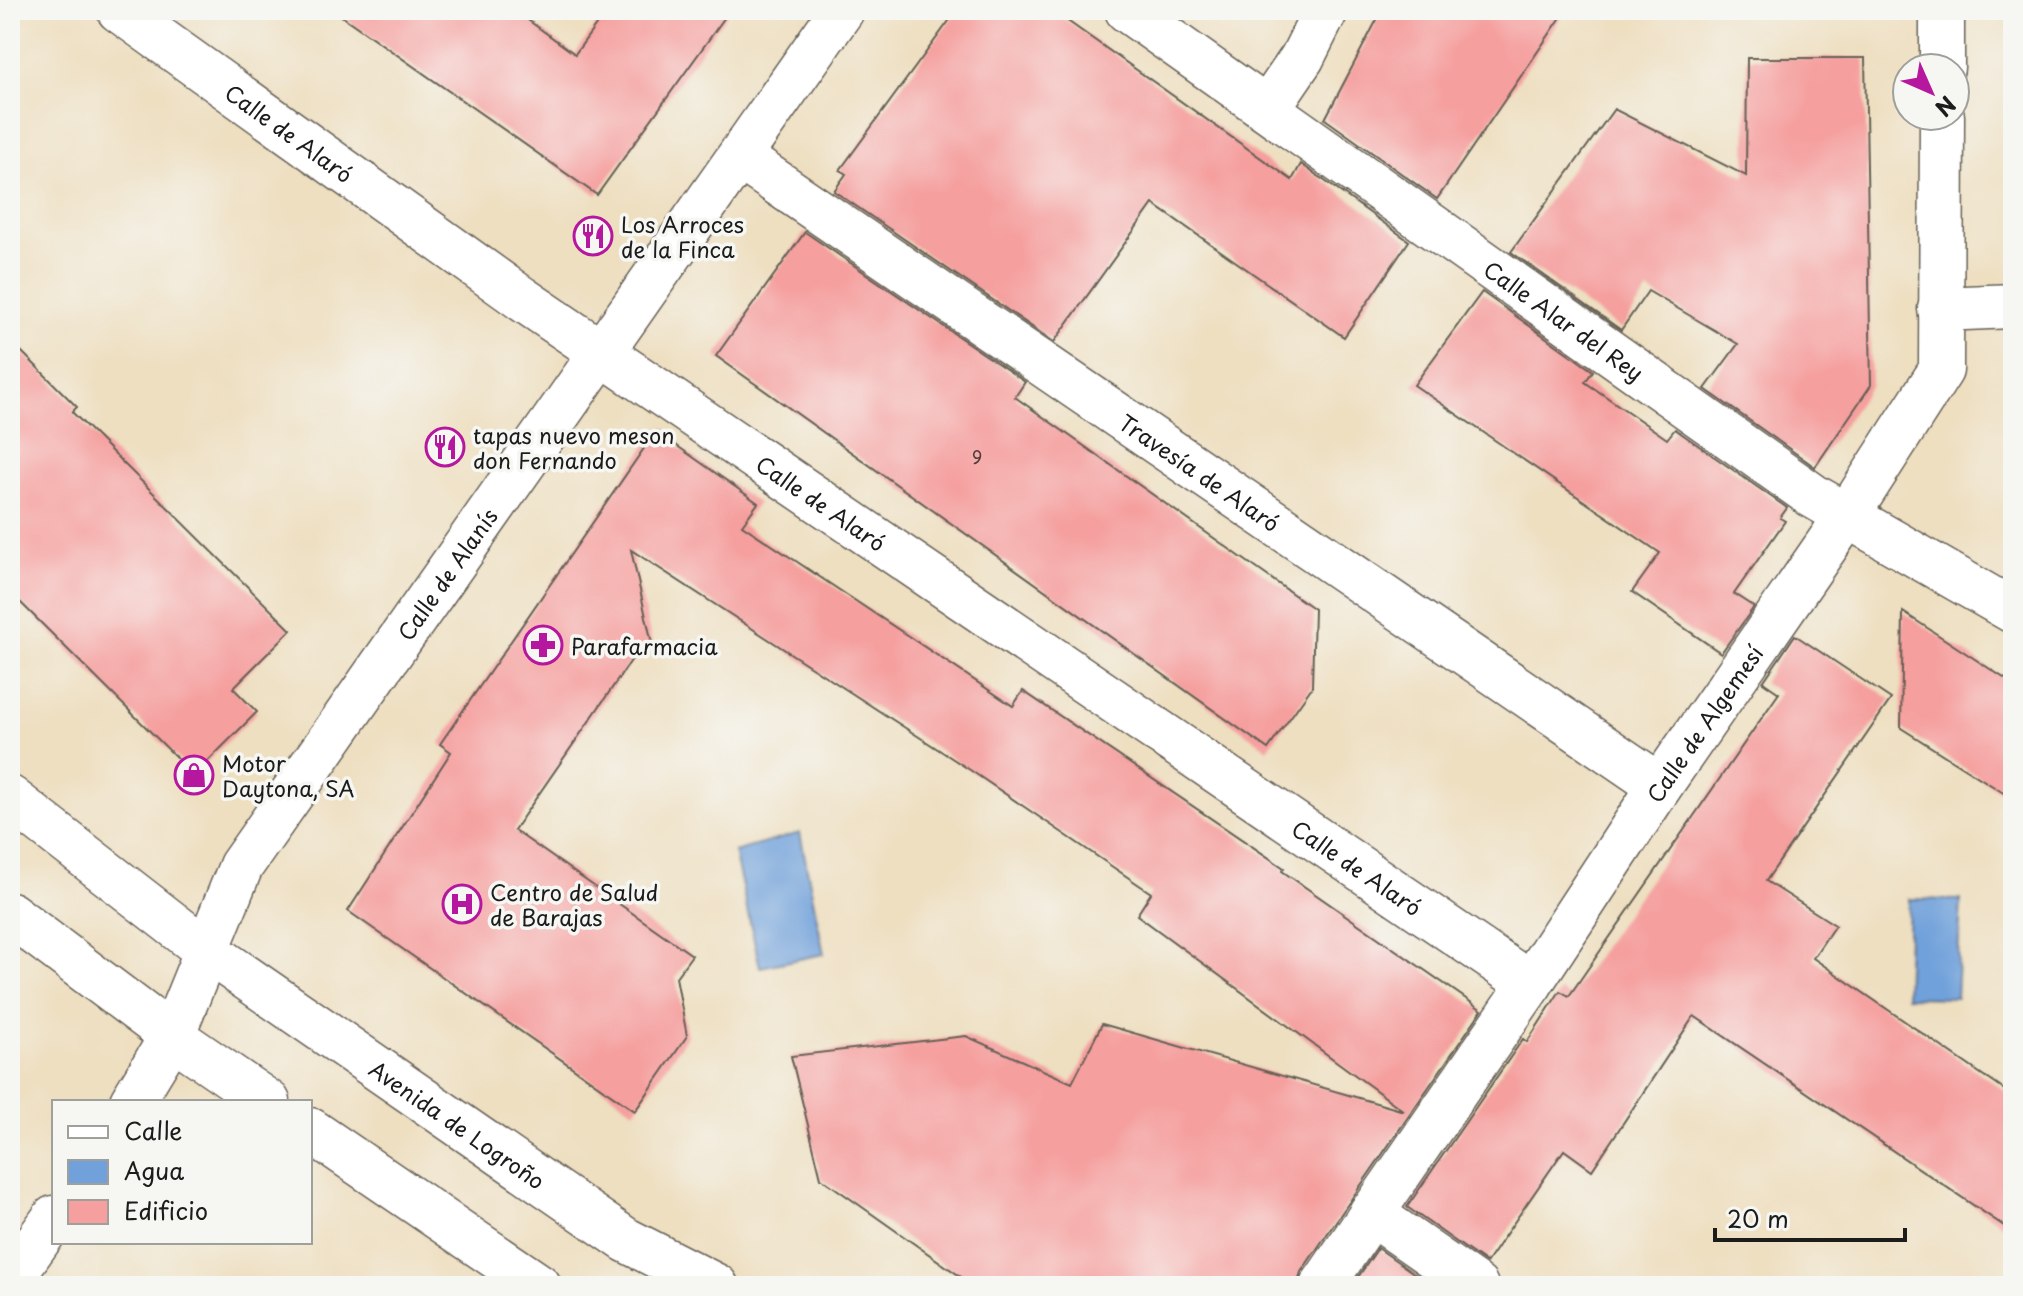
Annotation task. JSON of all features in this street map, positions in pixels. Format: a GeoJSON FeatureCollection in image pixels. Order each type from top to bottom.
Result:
{"type":"FeatureCollection","features":[{"type":"Feature","properties":{"kind":"street","name":"Calle de Alaró"},"geometry":{"type":"LineString","coordinates":[[119,10],[600,352],[1530,984]]}},
{"type":"Feature","properties":{"kind":"street","name":"Calle de Alanís"},"geometry":{"type":"LineString","coordinates":[[206,950],[241,866],[842,10]]}},
{"type":"Feature","properties":{"kind":"street","name":"Calle Alar del Rey"},"geometry":{"type":"LineString","coordinates":[[1127,10],[1813,496],[2013,611]]}},
{"type":"Feature","properties":{"kind":"street"},"geometry":{"type":"LineString","coordinates":[[1268,108],[1302,58],[1326,10]]}},
{"type":"Feature","properties":{"kind":"street"},"geometry":{"type":"LineString","coordinates":[[1942,10],[1942,52]]}},
{"type":"Feature","properties":{"kind":"street","name":"Calle de Algemesí"},"geometry":{"type":"LineString","coordinates":[[1322,1286],[1530,984],[1660,786],[1847,516],[1941,370],[1942,132]]}},
{"type":"Feature","properties":{"kind":"street","name":"Travesía de Alaró"},"geometry":{"type":"LineString","coordinates":[[741,158],[1660,786]]}},
{"type":"Feature","properties":{"kind":"street"},"geometry":{"type":"LineString","coordinates":[[1940,309],[2013,306]]}},
{"type":"Feature","properties":{"kind":"street","name":"Avenida de Logroño"},"geometry":{"type":"LineString","coordinates":[[10,798],[206,950],[626,1240],[716,1286]]}},
{"type":"Feature","properties":{"kind":"street"},"geometry":{"type":"LineString","coordinates":[[10,914],[172,1036],[265,1100]]}},
{"type":"Feature","properties":{"kind":"street"},"geometry":{"type":"LineString","coordinates":[[133,1100],[172,1036],[206,950]]}},
{"type":"Feature","properties":{"kind":"street"},"geometry":{"type":"LineString","coordinates":[[312,1131],[539,1286]]}},
{"type":"Feature","properties":{"kind":"street"},"geometry":{"type":"LineString","coordinates":[[1371,1213],[1476,1286]]}},
{"type":"Feature","properties":{"kind":"street"},"geometry":{"type":"LineString","coordinates":[[10,1280],[52,1221]]}},
{"type":"Feature","properties":{"kind":"water"},"geometry":{"type":"Polygon","coordinates":[[[800,833],[824,954],[760,967],[734,852],[800,833]]]}},
{"type":"Feature","properties":{"kind":"water"},"geometry":{"type":"Polygon","coordinates":[[[1909,899],[1961,900],[1956,998],[1906,997],[1909,899]]]}},
{"type":"Feature","properties":{"kind":"building"},"geometry":{"type":"Polygon","coordinates":[[[333,10],[514,10],[575,54],[607,10],[730,10],[597,195],[333,10]]]}},
{"type":"Feature","properties":{"kind":"building"},"geometry":{"type":"Polygon","coordinates":[[[957,10],[1052,10],[1292,180],[1301,164],[1409,241],[1344,337],[1153,204],[1054,342],[834,191],[846,174],[840,170],[957,10]]]}},
{"type":"Feature","properties":{"kind":"building"},"geometry":{"type":"Polygon","coordinates":[[[1382,10],[1566,10],[1437,199],[1325,119],[1382,10]]]}},
{"type":"Feature","properties":{"kind":"building"},"geometry":{"type":"Polygon","coordinates":[[[1747,58],[1865,58],[1871,385],[1815,467],[1705,389],[1738,344],[1648,291],[1621,330],[1511,252],[1614,109],[1746,176],[1747,58]]]}},
{"type":"Feature","properties":{"kind":"building"},"geometry":{"type":"Polygon","coordinates":[[[805,232],[1025,382],[1015,397],[1314,609],[1312,687],[1268,749],[716,356],[805,232]]]}},
{"type":"Feature","properties":{"kind":"building"},"geometry":{"type":"Polygon","coordinates":[[[1482,292],[1593,371],[1585,382],[1667,439],[1675,429],[1787,508],[1780,518],[1785,521],[1734,594],[1754,607],[1721,653],[1632,592],[1660,553],[1414,385],[1482,292]]]}},
{"type":"Feature","properties":{"kind":"building"},"geometry":{"type":"Polygon","coordinates":[[[10,340],[77,407],[72,412],[291,630],[233,688],[257,712],[194,775],[10,592],[10,340]]]}},
{"type":"Feature","properties":{"kind":"building"},"geometry":{"type":"Polygon","coordinates":[[[656,431],[758,503],[742,525],[1013,706],[1023,691],[1284,868],[1282,871],[1482,1010],[1301,1272],[1297,1286],[974,1286],[821,1178],[791,1056],[966,1036],[1072,1083],[1102,1024],[1404,1111],[1137,915],[1151,893],[970,770],[631,550],[653,648],[637,652],[514,830],[692,955],[676,977],[687,1036],[635,1111],[348,911],[451,752],[440,744],[656,431]]]}},
{"type":"Feature","properties":{"kind":"building"},"geometry":{"type":"Polygon","coordinates":[[[1903,612],[2013,684],[2013,799],[1901,728],[1903,612]]]}},
{"type":"Feature","properties":{"kind":"building"},"geometry":{"type":"Polygon","coordinates":[[[1795,635],[1891,699],[1766,881],[1835,925],[1813,958],[2013,1096],[2013,1232],[1694,1016],[1592,1170],[1564,1150],[1486,1263],[1407,1207],[1523,1039],[1527,1042],[1560,991],[1569,996],[1779,693],[1763,682],[1795,635]]]}},
{"type":"Feature","properties":{"kind":"building"},"geometry":{"type":"Polygon","coordinates":[[[1378,1248],[1432,1286],[1352,1286],[1378,1248]]]}},
{"type":"Feature","properties":{"kind":"place","name":"Los Arroces de la Finca"},"geometry":{"type":"Point","coordinates":[593,236]}},
{"type":"Feature","properties":{"kind":"place","name":"tapas nuevo meson don Fernando"},"geometry":{"type":"Point","coordinates":[445,447]}},
{"type":"Feature","properties":{"kind":"place","name":"Parafarmacia"},"geometry":{"type":"Point","coordinates":[543,645]}},
{"type":"Feature","properties":{"kind":"place","name":"Motor Daytona, SA"},"geometry":{"type":"Point","coordinates":[194,775]}},
{"type":"Feature","properties":{"kind":"place","name":"Centro de Salud de Barajas"},"geometry":{"type":"Point","coordinates":[462,904]}}]}
